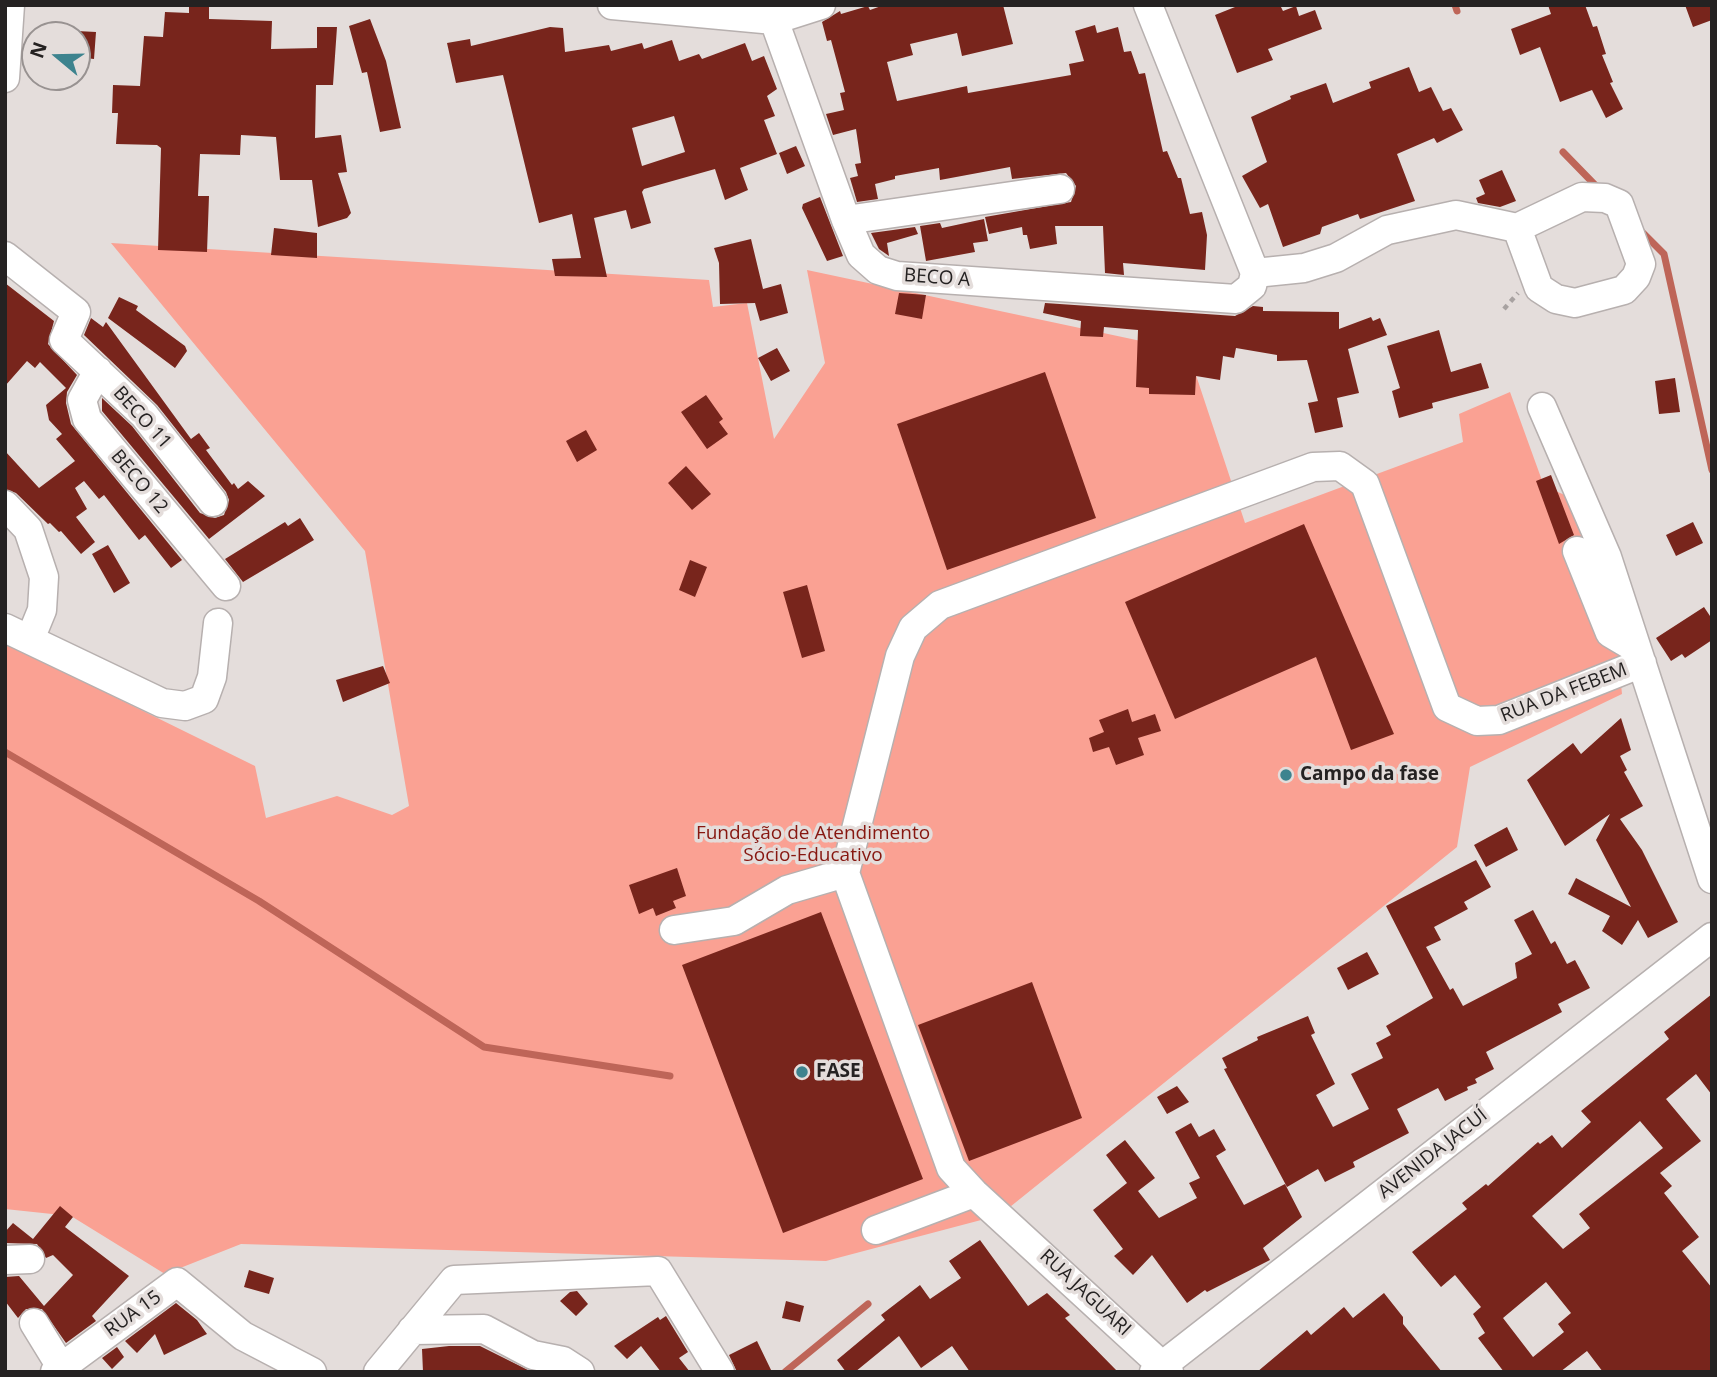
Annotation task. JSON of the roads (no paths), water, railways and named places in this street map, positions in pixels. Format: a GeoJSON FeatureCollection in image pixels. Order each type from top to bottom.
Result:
{"type":"FeatureCollection","features":[{"type":"Feature","properties":{"kind":"street"},"geometry":{"type":"LineString","coordinates":[[5,78],[10,5]]}},
{"type":"Feature","properties":{"kind":"street"},"geometry":{"type":"LineString","coordinates":[[612,5],[774,20],[821,5]]}},
{"type":"Feature","properties":{"kind":"street"},"geometry":{"type":"LineString","coordinates":[[1148,5],[1255,273],[1304,268],[1336,258],[1387,230],[1456,215],[1517,228],[1582,197],[1605,198],[1619,204],[1641,264],[1636,277],[1623,290],[1575,303],[1556,299],[1539,288],[1517,228]]}},
{"type":"Feature","properties":{"kind":"street","name":"BECO A"},"geometry":{"type":"LineString","coordinates":[[774,20],[846,220],[861,255],[878,270],[897,276],[1236,299],[1252,286],[1255,273]]}},
{"type":"Feature","properties":{"kind":"street"},"geometry":{"type":"LineString","coordinates":[[846,220],[1060,189]]}},
{"type":"Feature","properties":{"kind":"street","name":"BECO 11"},"geometry":{"type":"LineString","coordinates":[[5,256],[76,312],[64,340],[144,415],[213,502]]}},
{"type":"Feature","properties":{"kind":"street","name":"BECO 12"},"geometry":{"type":"LineString","coordinates":[[98,371],[82,400],[87,419],[226,586]]}},
{"type":"Feature","properties":{"kind":"street"},"geometry":{"type":"LineString","coordinates":[[1542,407],[1607,557],[1712,879]]}},
{"type":"Feature","properties":{"kind":"street","name":"RUA DA FEBEM"},"geometry":{"type":"LineString","coordinates":[[845,873],[900,656],[913,628],[922,620],[940,605],[1313,467],[1340,466],[1364,484],[1447,707],[1463,717],[1477,721],[1499,720],[1640,656]]}},
{"type":"Feature","properties":{"kind":"street"},"geometry":{"type":"LineString","coordinates":[[5,505],[28,529],[44,577],[42,610],[18,632],[162,703],[185,706],[204,699],[212,677],[218,623]]}},
{"type":"Feature","properties":{"kind":"street"},"geometry":{"type":"LineString","coordinates":[[1577,551],[1610,633],[1640,656]]}},
{"type":"Feature","properties":{"kind":"street"},"geometry":{"type":"LineString","coordinates":[[674,930],[734,921],[787,890],[845,873]]}},
{"type":"Feature","properties":{"kind":"street","name":"RUA JAGUARI"},"geometry":{"type":"LineString","coordinates":[[845,873],[951,1168],[974,1193],[1162,1370]]}},
{"type":"Feature","properties":{"kind":"street","name":"AVENIDA JACUÍ"},"geometry":{"type":"LineString","coordinates":[[1162,1370],[1712,937]]}},
{"type":"Feature","properties":{"kind":"street"},"geometry":{"type":"LineString","coordinates":[[876,1230],[974,1193]]}},
{"type":"Feature","properties":{"kind":"street"},"geometry":{"type":"LineString","coordinates":[[378,1372],[454,1280],[658,1271],[720,1372]]}},
{"type":"Feature","properties":{"kind":"street","name":"RUA 15"},"geometry":{"type":"LineString","coordinates":[[58,1369],[177,1282],[243,1336],[312,1372]]}},
{"type":"Feature","properties":{"kind":"street"},"geometry":{"type":"LineString","coordinates":[[34,1323],[58,1369]]}},
{"type":"Feature","properties":{"kind":"street"},"geometry":{"type":"LineString","coordinates":[[412,1330],[484,1329],[533,1355],[563,1361],[580,1372]]}},
{"type":"Feature","properties":{"kind":"waterway"},"geometry":{"type":"LineString","coordinates":[[1455,5],[1457,11]]}},
{"type":"Feature","properties":{"kind":"waterway"},"geometry":{"type":"LineString","coordinates":[[1563,152],[1599,189]]}},
{"type":"Feature","properties":{"kind":"waterway"},"geometry":{"type":"LineString","coordinates":[[1640,230],[1664,254],[1712,470]]}},
{"type":"Feature","properties":{"kind":"waterway"},"geometry":{"type":"LineString","coordinates":[[5,752],[259,901],[484,1047],[670,1076]]}},
{"type":"Feature","properties":{"kind":"waterway"},"geometry":{"type":"LineString","coordinates":[[785,1372],[868,1304]]}},
{"type":"Feature","properties":{"kind":"place","name":"Campo da fase"},"geometry":{"type":"Point","coordinates":[1286,775]}},
{"type":"Feature","properties":{"kind":"place","name":"FASE"},"geometry":{"type":"Point","coordinates":[802,1072]}},
{"type":"Feature","properties":{"kind":"park label","name":"Fundação de Atendimento Sócio-Educativo"},"geometry":{"type":"Point","coordinates":[813,845]}}]}
